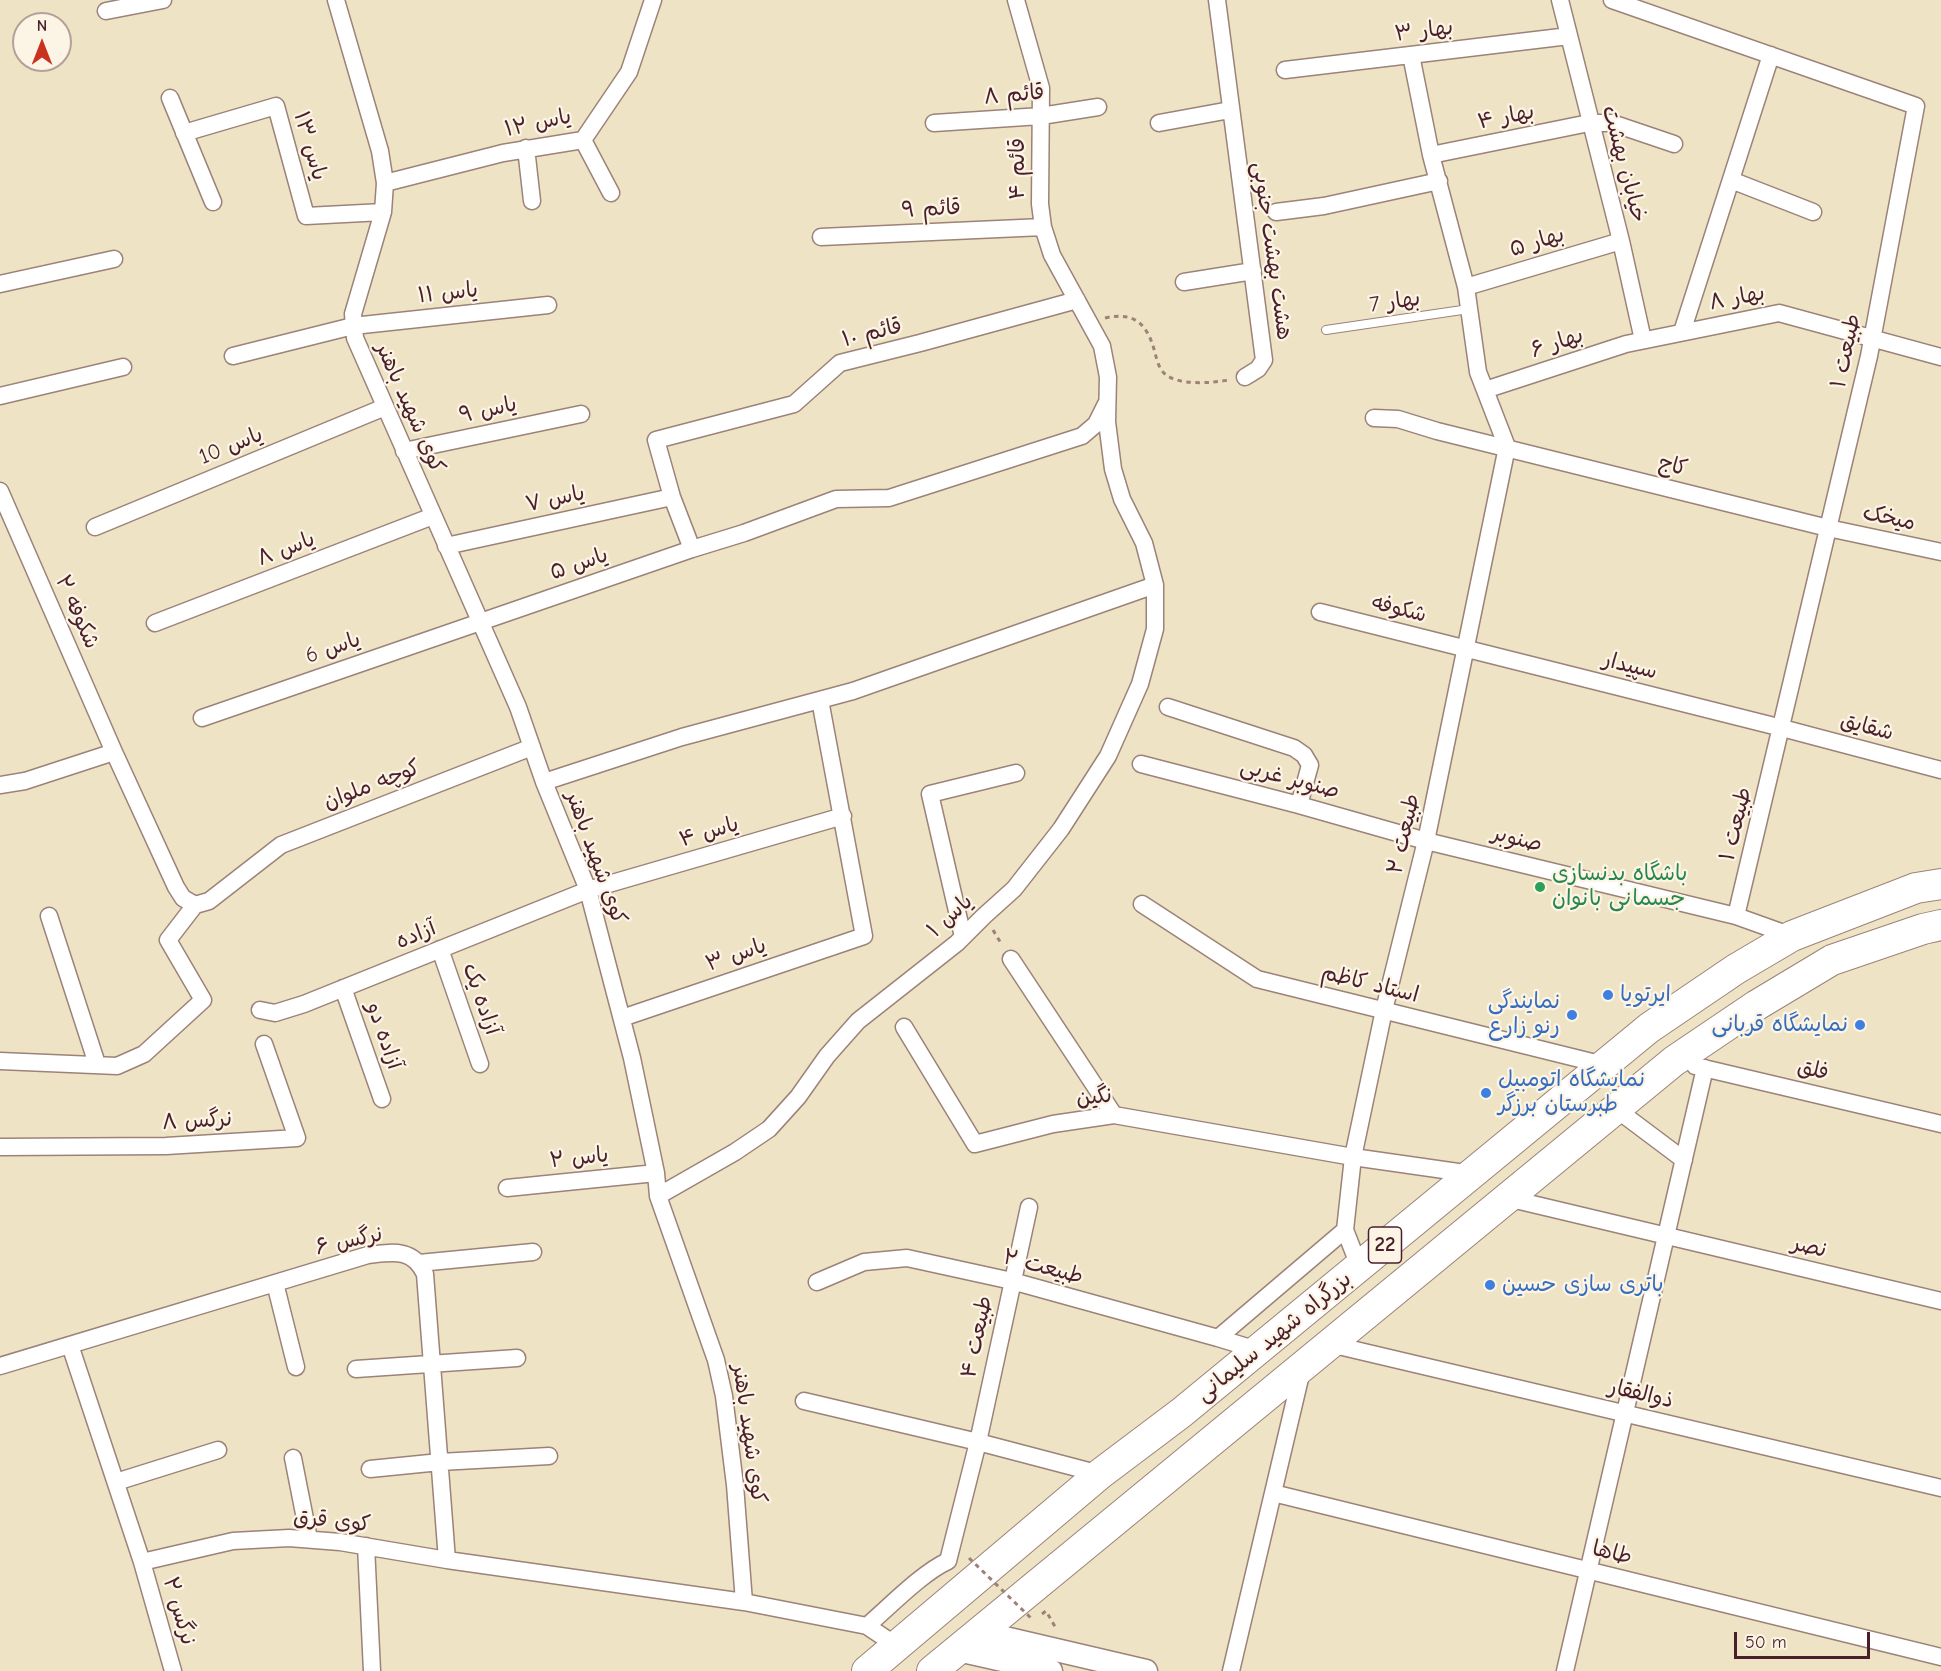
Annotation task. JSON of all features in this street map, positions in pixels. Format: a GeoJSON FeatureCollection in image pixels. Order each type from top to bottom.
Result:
{"type":"FeatureCollection","features":[{"type":"Feature","properties":{"kind":"highway","name":"بزرگراه شهید سلیمانی"},"geometry":{"type":"LineString","coordinates":[[867,1671],[1100,1474],[1181,1413],[1659,1022],[1736,969],[1792,936],[1916,888],[1941,884]]}},
{"type":"Feature","properties":{"kind":"highway","name":"بزرگراه شهید سلیمانی"},"geometry":{"type":"LineString","coordinates":[[932,1671],[1674,1061],[1757,1005],[1832,960],[1935,928]]}},
{"type":"Feature","properties":{"kind":"main road"},"geometry":{"type":"LineString","coordinates":[[969,1641],[1048,1663],[1146,1671]]}},
{"type":"Feature","properties":{"kind":"street"},"geometry":{"type":"LineString","coordinates":[[106,11],[163,0]]}},
{"type":"Feature","properties":{"kind":"street","name":"کوی شهید باهنر"},"geometry":{"type":"LineString","coordinates":[[336,0],[380,151],[385,183],[383,213],[355,302],[353,326],[359,349],[518,706],[544,782],[588,890],[632,1058],[656,1173],[658,1196],[716,1360],[724,1395],[735,1485],[744,1602]]}},
{"type":"Feature","properties":{"kind":"street","name":"یاس ۱۲"},"geometry":{"type":"LineString","coordinates":[[385,183],[526,148],[583,140],[629,72],[653,0]]}},
{"type":"Feature","properties":{"kind":"street","name":"قائم ۴"},"geometry":{"type":"LineString","coordinates":[[1016,0],[1041,88],[1040,204],[1043,227],[1052,255],[1102,346],[1108,377],[1108,399]]}},
{"type":"Feature","properties":{"kind":"street","name":"هشت بهشت جنوبی"},"geometry":{"type":"LineString","coordinates":[[1217,0],[1264,360],[1258,369],[1245,377]]}},
{"type":"Feature","properties":{"kind":"street","name":"خیابان بهشت"},"geometry":{"type":"LineString","coordinates":[[1560,0],[1589,123],[1621,241],[1643,340]]}},
{"type":"Feature","properties":{"kind":"street","name":"طبیعت ۱"},"geometry":{"type":"LineString","coordinates":[[1612,0],[1916,106],[1872,338],[1736,916]]}},
{"type":"Feature","properties":{"kind":"street","name":"بهار ۳"},"geometry":{"type":"LineString","coordinates":[[1286,70],[1569,36]]}},
{"type":"Feature","properties":{"kind":"street"},"geometry":{"type":"LineString","coordinates":[[1411,55],[1431,154],[1466,287],[1478,372],[1508,447]]}},
{"type":"Feature","properties":{"kind":"street"},"geometry":{"type":"LineString","coordinates":[[1682,332],[1771,55]]}},
{"type":"Feature","properties":{"kind":"street"},"geometry":{"type":"LineString","coordinates":[[170,98],[213,202]]}},
{"type":"Feature","properties":{"kind":"street","name":"یاس ۱۳"},"geometry":{"type":"LineString","coordinates":[[184,133],[276,106],[306,216],[383,213]]}},
{"type":"Feature","properties":{"kind":"street","name":"قائم ۸"},"geometry":{"type":"LineString","coordinates":[[934,123],[1041,116],[1098,107]]}},
{"type":"Feature","properties":{"kind":"street"},"geometry":{"type":"LineString","coordinates":[[1159,123],[1230,110]]}},
{"type":"Feature","properties":{"kind":"street","name":"بهار ۴"},"geometry":{"type":"LineString","coordinates":[[1431,154],[1589,123],[1612,123],[1674,144]]}},
{"type":"Feature","properties":{"kind":"street"},"geometry":{"type":"LineString","coordinates":[[583,140],[611,194]]}},
{"type":"Feature","properties":{"kind":"street"},"geometry":{"type":"LineString","coordinates":[[526,148],[532,201]]}},
{"type":"Feature","properties":{"kind":"street"},"geometry":{"type":"LineString","coordinates":[[1731,180],[1813,213]]}},
{"type":"Feature","properties":{"kind":"street"},"geometry":{"type":"LineString","coordinates":[[1276,212],[1324,206],[1438,181]]}},
{"type":"Feature","properties":{"kind":"street","name":"قائم ۹"},"geometry":{"type":"LineString","coordinates":[[821,237],[1043,227]]}},
{"type":"Feature","properties":{"kind":"street","name":"بهار ۵"},"geometry":{"type":"LineString","coordinates":[[1466,287],[1621,241]]}},
{"type":"Feature","properties":{"kind":"street"},"geometry":{"type":"LineString","coordinates":[[0,284],[114,259]]}},
{"type":"Feature","properties":{"kind":"street"},"geometry":{"type":"LineString","coordinates":[[1184,282],[1253,271]]}},
{"type":"Feature","properties":{"kind":"street","name":"قائم ۱۰"},"geometry":{"type":"LineString","coordinates":[[672,497],[656,440],[794,404],[840,363],[920,344],[1077,300]]}},
{"type":"Feature","properties":{"kind":"street","name":"یاس ۱۱"},"geometry":{"type":"LineString","coordinates":[[233,356],[353,326],[548,305]]}},
{"type":"Feature","properties":{"kind":"street","name":"بهار ۸"},"geometry":{"type":"LineString","coordinates":[[1643,340],[1779,313],[1941,357]]}},
{"type":"Feature","properties":{"kind":"street","name":"بهار ۶"},"geometry":{"type":"LineString","coordinates":[[1485,390],[1643,340]]}},
{"type":"Feature","properties":{"kind":"street"},"geometry":{"type":"LineString","coordinates":[[0,396],[123,367]]}},
{"type":"Feature","properties":{"kind":"street","name":"یاس ۵"},"geometry":{"type":"LineString","coordinates":[[480,621],[836,500],[890,498],[1083,436],[1096,424],[1108,399]]}},
{"type":"Feature","properties":{"kind":"street","name":"یاس ۱"},"geometry":{"type":"LineString","coordinates":[[658,1196],[770,1129],[798,1097],[827,1056],[858,1021],[963,937],[1014,889],[1055,838],[1108,756],[1140,684],[1155,629],[1155,585],[1144,543],[1122,500],[1113,469],[1107,422],[1108,399]]}},
{"type":"Feature","properties":{"kind":"street","name":"یاس 10"},"geometry":{"type":"LineString","coordinates":[[95,527],[385,407]]}},
{"type":"Feature","properties":{"kind":"street","name":"یاس ۹"},"geometry":{"type":"LineString","coordinates":[[404,451],[581,414]]}},
{"type":"Feature","properties":{"kind":"street","name":"کاج"},"geometry":{"type":"LineString","coordinates":[[1374,418],[1398,419],[1437,431],[1828,528]]}},
{"type":"Feature","properties":{"kind":"street","name":"طبیعت ۲"},"geometry":{"type":"LineString","coordinates":[[1345,1230],[1353,1157],[1384,1010],[1426,840],[1508,447]]}},
{"type":"Feature","properties":{"kind":"street","name":"شکوفه ۲"},"geometry":{"type":"LineString","coordinates":[[0,491],[114,752],[176,887],[183,898],[195,905]]}},
{"type":"Feature","properties":{"kind":"street"},"geometry":{"type":"LineString","coordinates":[[672,497],[692,549]]}},
{"type":"Feature","properties":{"kind":"street","name":"یاس ۷"},"geometry":{"type":"LineString","coordinates":[[446,546],[672,497]]}},
{"type":"Feature","properties":{"kind":"street","name":"یاس ۸"},"geometry":{"type":"LineString","coordinates":[[155,623],[433,516]]}},
{"type":"Feature","properties":{"kind":"street","name":"میخک"},"geometry":{"type":"LineString","coordinates":[[1828,528],[1941,552]]}},
{"type":"Feature","properties":{"kind":"street"},"geometry":{"type":"LineString","coordinates":[[544,782],[682,737],[853,690],[1155,585]]}},
{"type":"Feature","properties":{"kind":"street","name":"شکوفه"},"geometry":{"type":"LineString","coordinates":[[1320,612],[1467,649]]}},
{"type":"Feature","properties":{"kind":"street","name":"یاس 6"},"geometry":{"type":"LineString","coordinates":[[202,718],[480,621]]}},
{"type":"Feature","properties":{"kind":"street","name":"سپیدار"},"geometry":{"type":"LineString","coordinates":[[1467,649],[1782,728]]}},
{"type":"Feature","properties":{"kind":"street"},"geometry":{"type":"LineString","coordinates":[[820,700],[843,816]]}},
{"type":"Feature","properties":{"kind":"street"},"geometry":{"type":"LineString","coordinates":[[1168,707],[1294,748],[1304,754],[1310,765],[1299,805]]}},
{"type":"Feature","properties":{"kind":"street","name":"شقایق"},"geometry":{"type":"LineString","coordinates":[[1782,728],[1941,770]]}},
{"type":"Feature","properties":{"kind":"street","name":"کوچه ملوان"},"geometry":{"type":"LineString","coordinates":[[195,905],[209,901],[281,845],[532,747]]}},
{"type":"Feature","properties":{"kind":"street"},"geometry":{"type":"LineString","coordinates":[[0,785],[25,781],[114,752]]}},
{"type":"Feature","properties":{"kind":"street","name":"صنوبر غربی"},"geometry":{"type":"LineString","coordinates":[[1141,764],[1426,840]]}},
{"type":"Feature","properties":{"kind":"street"},"geometry":{"type":"LineString","coordinates":[[963,937],[930,794],[1016,773]]}},
{"type":"Feature","properties":{"kind":"street","name":"یاس ۴"},"geometry":{"type":"LineString","coordinates":[[588,890],[843,816]]}},
{"type":"Feature","properties":{"kind":"street","name":"یاس ۳"},"geometry":{"type":"LineString","coordinates":[[622,1018],[864,936],[843,816]]}},
{"type":"Feature","properties":{"kind":"street","name":"صنوبر"},"geometry":{"type":"LineString","coordinates":[[1426,840],[1736,916],[1792,936]]}},
{"type":"Feature","properties":{"kind":"street","name":"آزاده"},"geometry":{"type":"LineString","coordinates":[[260,1010],[275,1013],[588,890]]}},
{"type":"Feature","properties":{"kind":"street","name":"استاد کاظم"},"geometry":{"type":"LineString","coordinates":[[1142,904],[1257,979],[1604,1065]]}},
{"type":"Feature","properties":{"kind":"street"},"geometry":{"type":"LineString","coordinates":[[0,1061],[117,1066],[144,1054],[203,1000],[168,939],[195,905]]}},
{"type":"Feature","properties":{"kind":"street"},"geometry":{"type":"LineString","coordinates":[[49,916],[97,1064]]}},
{"type":"Feature","properties":{"kind":"street","name":"آزاده یک"},"geometry":{"type":"LineString","coordinates":[[440,950],[480,1064]]}},
{"type":"Feature","properties":{"kind":"street"},"geometry":{"type":"LineString","coordinates":[[1011,959],[1114,1115]]}},
{"type":"Feature","properties":{"kind":"street","name":"آزاده دو"},"geometry":{"type":"LineString","coordinates":[[343,988],[382,1099]]}},
{"type":"Feature","properties":{"kind":"street","name":"نگین"},"geometry":{"type":"LineString","coordinates":[[904,1027],[975,1144],[1053,1124],[1114,1115],[1353,1157],[1472,1174]]}},
{"type":"Feature","properties":{"kind":"street","name":"نرگس ۸"},"geometry":{"type":"LineString","coordinates":[[0,1147],[166,1146],[297,1138],[264,1044]]}},
{"type":"Feature","properties":{"kind":"street","name":"فلق"},"geometry":{"type":"LineString","coordinates":[[1674,1061],[1941,1124]]}},
{"type":"Feature","properties":{"kind":"street"},"geometry":{"type":"LineString","coordinates":[[1565,1671],[1705,1068]]}},
{"type":"Feature","properties":{"kind":"street"},"geometry":{"type":"LineString","coordinates":[[1616,1109],[1684,1160]]}},
{"type":"Feature","properties":{"kind":"street","name":"یاس ۲"},"geometry":{"type":"LineString","coordinates":[[507,1188],[656,1173]]}},
{"type":"Feature","properties":{"kind":"street","name":"نصر"},"geometry":{"type":"LineString","coordinates":[[1507,1198],[1941,1301]]}},
{"type":"Feature","properties":{"kind":"street","name":"طبیعت ۴"},"geometry":{"type":"LineString","coordinates":[[867,1626],[940,1564],[948,1561],[978,1442],[1029,1207]]}},
{"type":"Feature","properties":{"kind":"street"},"geometry":{"type":"LineString","coordinates":[[1218,1338],[1345,1230],[1359,1266]]}},
{"type":"Feature","properties":{"kind":"street","name":"نرگس ۶"},"geometry":{"type":"LineString","coordinates":[[0,1366],[368,1255],[392,1252],[410,1256],[419,1263]]}},
{"type":"Feature","properties":{"kind":"street"},"geometry":{"type":"LineString","coordinates":[[447,1560],[425,1274],[419,1263],[533,1252]]}},
{"type":"Feature","properties":{"kind":"street","name":"طبیعت ٣"},"geometry":{"type":"LineString","coordinates":[[817,1282],[864,1262],[906,1258],[1012,1281],[1257,1350]]}},
{"type":"Feature","properties":{"kind":"street"},"geometry":{"type":"LineString","coordinates":[[275,1283],[296,1367]]}},
{"type":"Feature","properties":{"kind":"street","name":"ذوالفقار"},"geometry":{"type":"LineString","coordinates":[[1330,1344],[1941,1488]]}},
{"type":"Feature","properties":{"kind":"street"},"geometry":{"type":"LineString","coordinates":[[70,1345],[142,1562]]}},
{"type":"Feature","properties":{"kind":"street"},"geometry":{"type":"LineString","coordinates":[[356,1369],[517,1358]]}},
{"type":"Feature","properties":{"kind":"street"},"geometry":{"type":"LineString","coordinates":[[1231,1671],[1303,1366]]}},
{"type":"Feature","properties":{"kind":"street"},"geometry":{"type":"LineString","coordinates":[[804,1401],[978,1442],[1100,1474]]}},
{"type":"Feature","properties":{"kind":"street"},"geometry":{"type":"LineString","coordinates":[[116,1482],[218,1450]]}},
{"type":"Feature","properties":{"kind":"street"},"geometry":{"type":"LineString","coordinates":[[370,1468],[549,1456]]}},
{"type":"Feature","properties":{"kind":"street"},"geometry":{"type":"LineString","coordinates":[[293,1458],[309,1539]]}},
{"type":"Feature","properties":{"kind":"street","name":"طاها"},"geometry":{"type":"LineString","coordinates":[[1273,1493],[1941,1657]]}},
{"type":"Feature","properties":{"kind":"street","name":"کوی قرق"},"geometry":{"type":"LineString","coordinates":[[142,1562],[233,1541],[309,1539],[744,1602]]}},
{"type":"Feature","properties":{"kind":"street"},"geometry":{"type":"LineString","coordinates":[[366,1546],[372,1671]]}},
{"type":"Feature","properties":{"kind":"street","name":"نرگس ۲"},"geometry":{"type":"LineString","coordinates":[[142,1562],[173,1671]]}},
{"type":"Feature","properties":{"kind":"street"},"geometry":{"type":"LineString","coordinates":[[744,1602],[867,1626],[897,1646]]}},
{"type":"Feature","properties":{"kind":"lane","name":"بهار 7"},"geometry":{"type":"LineString","coordinates":[[1326,330],[1469,309]]}},
{"type":"Feature","properties":{"kind":"path"},"geometry":{"type":"LineString","coordinates":[[1093,330],[1103,319],[1116,316],[1131,317],[1150,335],[1160,368],[1172,378],[1190,382],[1215,382],[1245,377]]}},
{"type":"Feature","properties":{"kind":"path"},"geometry":{"type":"LineString","coordinates":[[984,916],[1011,959]]}},
{"type":"Feature","properties":{"kind":"path"},"geometry":{"type":"LineString","coordinates":[[969,1558],[1033,1620]]}},
{"type":"Feature","properties":{"kind":"place","name":"باشگاه بدنسازی جسمانی بانوان"},"geometry":{"type":"Point","coordinates":[1540,887]}},
{"type":"Feature","properties":{"kind":"place","name":"ایرتویا"},"geometry":{"type":"Point","coordinates":[1608,995]}},
{"type":"Feature","properties":{"kind":"place","name":"نمایندگی رنو زارع"},"geometry":{"type":"Point","coordinates":[1572,1015]}},
{"type":"Feature","properties":{"kind":"place","name":"نمایشگاه قربانی"},"geometry":{"type":"Point","coordinates":[1860,1025]}},
{"type":"Feature","properties":{"kind":"place","name":"نمایشگاه اتومبیل طبرستان برزگر"},"geometry":{"type":"Point","coordinates":[1486,1093]}},
{"type":"Feature","properties":{"kind":"place","name":"باتری سازی حسین"},"geometry":{"type":"Point","coordinates":[1490,1285]}}]}
